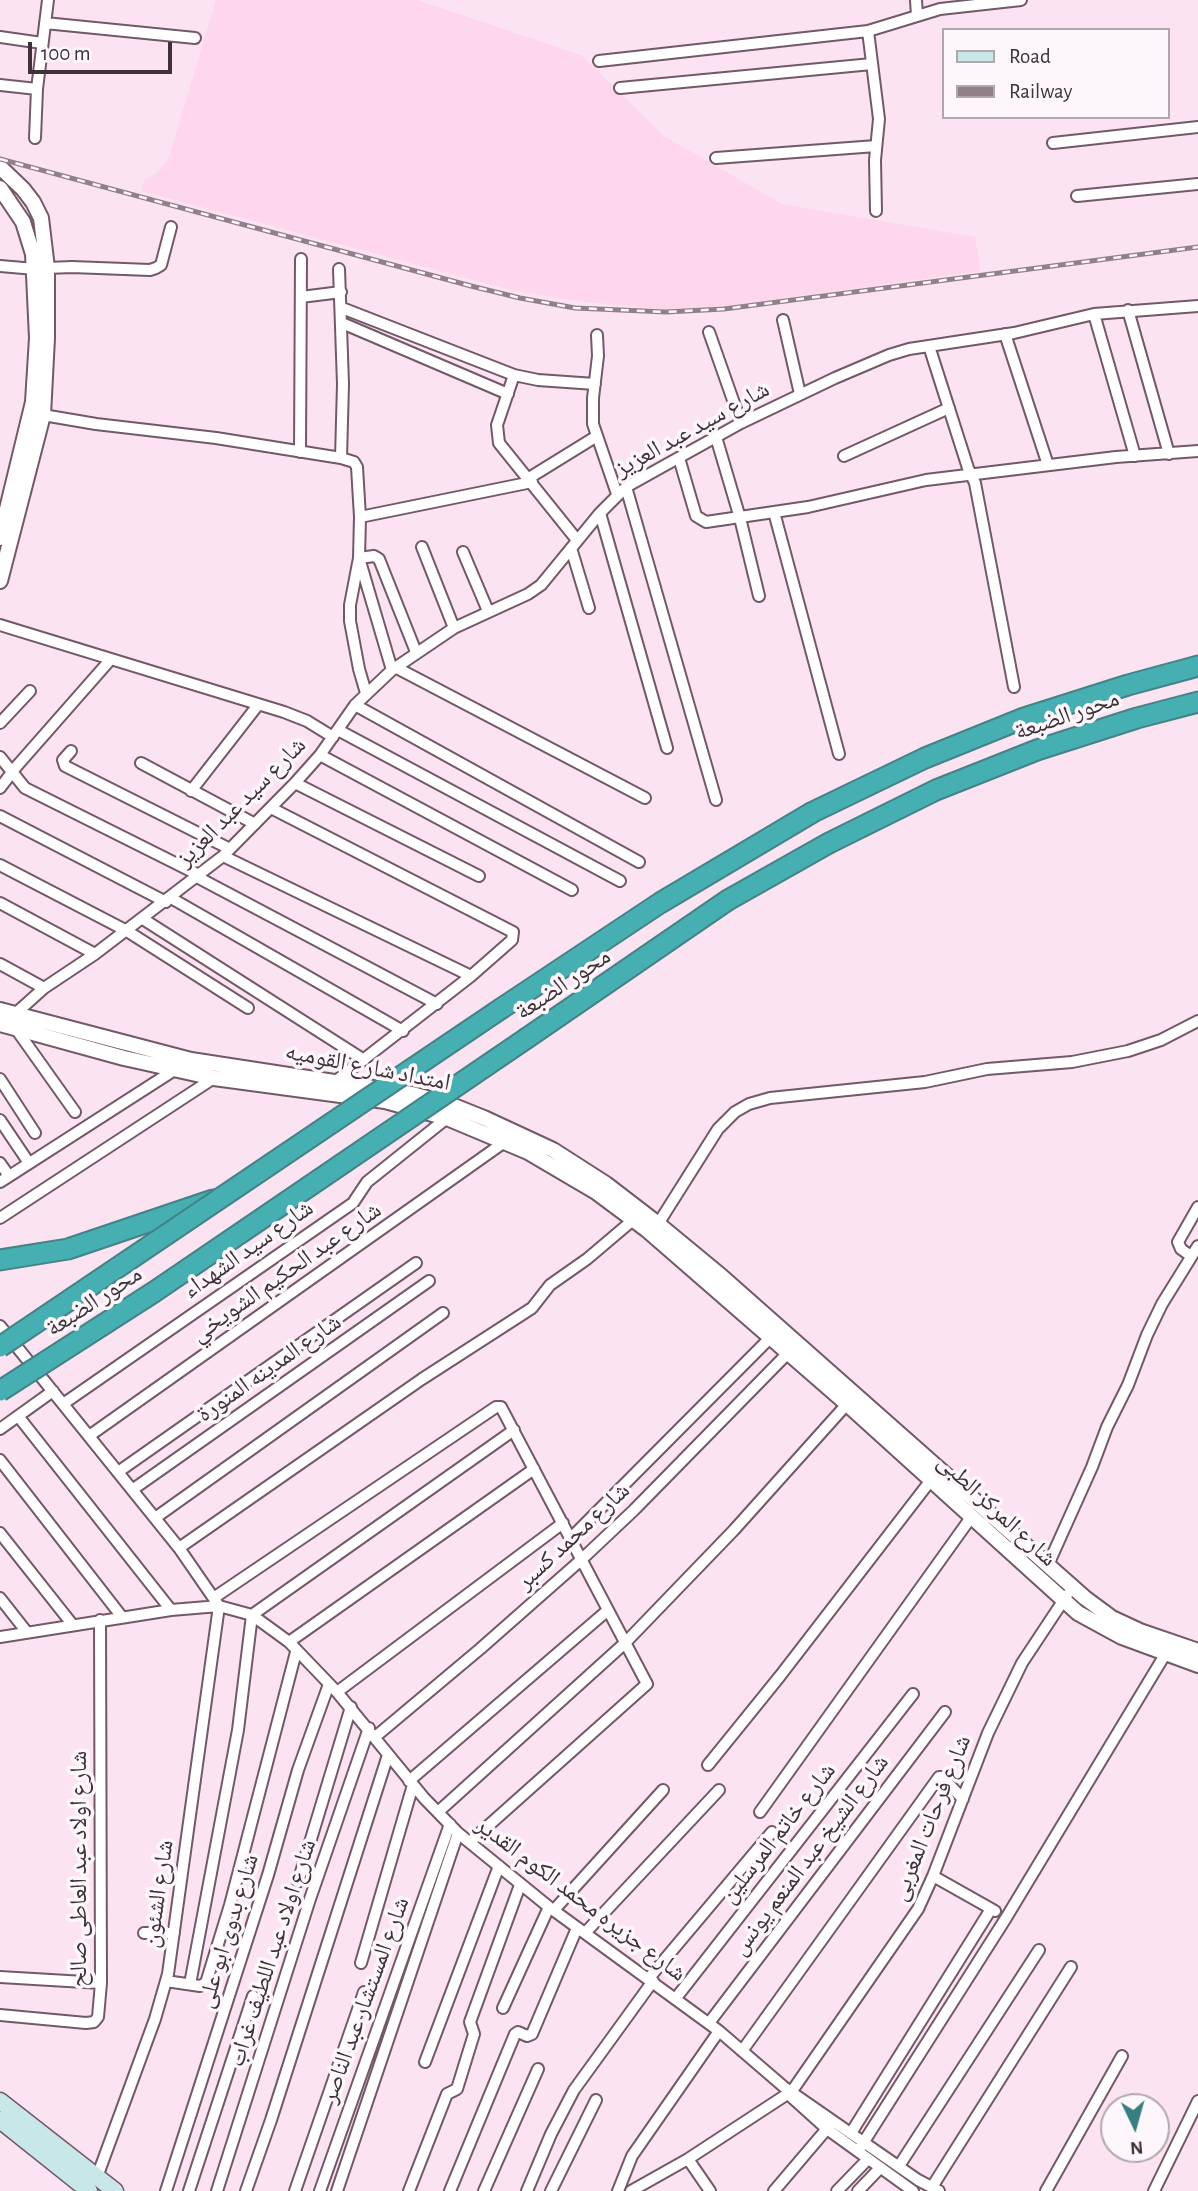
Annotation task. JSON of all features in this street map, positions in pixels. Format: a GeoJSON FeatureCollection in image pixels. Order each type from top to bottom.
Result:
{"type":"FeatureCollection","features":[{"type":"Feature","properties":{"kind":"highway","name":"محور الضبعة"},"geometry":{"type":"LineString","coordinates":[[0,1347],[660,903],[813,812],[925,758],[1024,718],[1198,666]]}},
{"type":"Feature","properties":{"kind":"highway","name":"محور الضبعة"},"geometry":{"type":"LineString","coordinates":[[0,1391],[209,1255],[719,906],[829,843],[936,790],[1037,750],[1198,702]]}},
{"type":"Feature","properties":{"kind":"highway"},"geometry":{"type":"LineString","coordinates":[[0,1261],[68,1249],[218,1199]]}},
{"type":"Feature","properties":{"kind":"main road"},"geometry":{"type":"LineString","coordinates":[[0,2101],[90,2187]]}},
{"type":"Feature","properties":{"kind":"main road"},"geometry":{"type":"LineString","coordinates":[[0,2120],[90,2187],[115,2191]]}},
{"type":"Feature","properties":{"kind":"street"},"geometry":{"type":"LineString","coordinates":[[35,138],[37,89],[48,0]]}},
{"type":"Feature","properties":{"kind":"street"},"geometry":{"type":"LineString","coordinates":[[916,0],[918,16]]}},
{"type":"Feature","properties":{"kind":"street"},"geometry":{"type":"LineString","coordinates":[[599,61],[867,31],[940,9],[1021,0]]}},
{"type":"Feature","properties":{"kind":"street"},"geometry":{"type":"LineString","coordinates":[[45,23],[195,37]]}},
{"type":"Feature","properties":{"kind":"street"},"geometry":{"type":"LineString","coordinates":[[867,31],[879,119],[876,146],[876,211]]}},
{"type":"Feature","properties":{"kind":"street"},"geometry":{"type":"LineString","coordinates":[[0,37],[42,43]]}},
{"type":"Feature","properties":{"kind":"street"},"geometry":{"type":"LineString","coordinates":[[620,88],[872,64]]}},
{"type":"Feature","properties":{"kind":"street"},"geometry":{"type":"LineString","coordinates":[[0,85],[37,89]]}},
{"type":"Feature","properties":{"kind":"street"},"geometry":{"type":"LineString","coordinates":[[1053,144],[1198,127]]}},
{"type":"Feature","properties":{"kind":"street"},"geometry":{"type":"LineString","coordinates":[[716,158],[876,146]]}},
{"type":"Feature","properties":{"kind":"street"},"geometry":{"type":"LineString","coordinates":[[0,167],[23,189],[41,218],[46,384],[43,415],[0,581]]}},
{"type":"Feature","properties":{"kind":"street"},"geometry":{"type":"LineString","coordinates":[[1077,196],[1198,184]]}},
{"type":"Feature","properties":{"kind":"street"},"geometry":{"type":"LineString","coordinates":[[0,188],[23,222],[41,269],[33,402],[0,538]]}},
{"type":"Feature","properties":{"kind":"street"},"geometry":{"type":"LineString","coordinates":[[0,266],[150,270],[160,265],[171,227]]}},
{"type":"Feature","properties":{"kind":"street"},"geometry":{"type":"LineString","coordinates":[[300,452],[301,260]]}},
{"type":"Feature","properties":{"kind":"street"},"geometry":{"type":"LineString","coordinates":[[339,269],[342,308],[341,458]]}},
{"type":"Feature","properties":{"kind":"street"},"geometry":{"type":"LineString","coordinates":[[301,297],[341,292]]}},
{"type":"Feature","properties":{"kind":"street","name":"شارع سيد عبد العزيز"},"geometry":{"type":"LineString","coordinates":[[15,1021],[44,988],[127,931],[226,852],[295,783],[320,755],[366,692],[393,668],[454,628],[528,594],[541,584],[621,491],[741,423],[879,359],[929,346],[1005,334],[1094,314],[1198,306]]}},
{"type":"Feature","properties":{"kind":"street"},"geometry":{"type":"LineString","coordinates":[[342,308],[514,375],[538,380],[595,384]]}},
{"type":"Feature","properties":{"kind":"street"},"geometry":{"type":"LineString","coordinates":[[1128,310],[1169,454]]}},
{"type":"Feature","properties":{"kind":"street"},"geometry":{"type":"LineString","coordinates":[[1094,314],[1135,456]]}},
{"type":"Feature","properties":{"kind":"street"},"geometry":{"type":"LineString","coordinates":[[783,320],[800,394]]}},
{"type":"Feature","properties":{"kind":"street"},"geometry":{"type":"LineString","coordinates":[[342,323],[508,394]]}},
{"type":"Feature","properties":{"kind":"street"},"geometry":{"type":"LineString","coordinates":[[709,332],[741,423]]}},
{"type":"Feature","properties":{"kind":"street"},"geometry":{"type":"LineString","coordinates":[[1005,334],[1048,465]]}},
{"type":"Feature","properties":{"kind":"street"},"geometry":{"type":"LineString","coordinates":[[597,335],[598,356],[592,411],[597,436],[621,491],[716,800]]}},
{"type":"Feature","properties":{"kind":"street"},"geometry":{"type":"LineString","coordinates":[[929,346],[975,483],[1014,687]]}},
{"type":"Feature","properties":{"kind":"street"},"geometry":{"type":"LineString","coordinates":[[514,375],[496,433],[499,443],[530,480],[574,544],[589,608]]}},
{"type":"Feature","properties":{"kind":"street"},"geometry":{"type":"LineString","coordinates":[[844,456],[948,408]]}},
{"type":"Feature","properties":{"kind":"street"},"geometry":{"type":"LineString","coordinates":[[43,415],[216,438],[354,462],[357,467],[360,517],[359,558],[350,605],[350,621],[366,692]]}},
{"type":"Feature","properties":{"kind":"street"},"geometry":{"type":"LineString","coordinates":[[360,517],[530,480],[597,436]]}},
{"type":"Feature","properties":{"kind":"street"},"geometry":{"type":"LineString","coordinates":[[716,438],[740,518],[759,596]]}},
{"type":"Feature","properties":{"kind":"street"},"geometry":{"type":"LineString","coordinates":[[679,458],[698,520],[706,522],[818,505],[908,483],[1048,465],[1198,452]]}},
{"type":"Feature","properties":{"kind":"street"},"geometry":{"type":"LineString","coordinates":[[774,512],[839,754]]}},
{"type":"Feature","properties":{"kind":"street"},"geometry":{"type":"LineString","coordinates":[[600,513],[667,748]]}},
{"type":"Feature","properties":{"kind":"street"},"geometry":{"type":"LineString","coordinates":[[422,547],[454,628]]}},
{"type":"Feature","properties":{"kind":"street"},"geometry":{"type":"LineString","coordinates":[[463,552],[488,611]]}},
{"type":"Feature","properties":{"kind":"street"},"geometry":{"type":"LineString","coordinates":[[359,558],[374,556],[379,559],[416,652]]}},
{"type":"Feature","properties":{"kind":"street"},"geometry":{"type":"LineString","coordinates":[[359,558],[393,668],[645,798]]}},
{"type":"Feature","properties":{"kind":"street"},"geometry":{"type":"LineString","coordinates":[[0,625],[307,721],[336,733],[620,881]]}},
{"type":"Feature","properties":{"kind":"street"},"geometry":{"type":"LineString","coordinates":[[0,788],[111,659]]}},
{"type":"Feature","properties":{"kind":"street"},"geometry":{"type":"LineString","coordinates":[[0,723],[30,691]]}},
{"type":"Feature","properties":{"kind":"street"},"geometry":{"type":"LineString","coordinates":[[191,791],[258,705]]}},
{"type":"Feature","properties":{"kind":"street"},"geometry":{"type":"LineString","coordinates":[[355,705],[639,862]]}},
{"type":"Feature","properties":{"kind":"street"},"geometry":{"type":"LineString","coordinates":[[71,751],[63,760],[65,766],[226,852],[471,976]]}},
{"type":"Feature","properties":{"kind":"street"},"geometry":{"type":"LineString","coordinates":[[320,755],[572,890]]}},
{"type":"Feature","properties":{"kind":"street"},"geometry":{"type":"LineString","coordinates":[[0,757],[26,788],[198,876],[437,1004]]}},
{"type":"Feature","properties":{"kind":"street"},"geometry":{"type":"LineString","coordinates":[[141,763],[255,824]]}},
{"type":"Feature","properties":{"kind":"street"},"geometry":{"type":"LineString","coordinates":[[295,783],[478,876]]}},
{"type":"Feature","properties":{"kind":"street"},"geometry":{"type":"LineString","coordinates":[[271,808],[510,929],[514,936],[437,1004],[321,1091]]}},
{"type":"Feature","properties":{"kind":"street"},"geometry":{"type":"LineString","coordinates":[[0,816],[168,900],[403,1031]]}},
{"type":"Feature","properties":{"kind":"street"},"geometry":{"type":"LineString","coordinates":[[0,865],[127,931],[248,1008]]}},
{"type":"Feature","properties":{"kind":"street"},"geometry":{"type":"LineString","coordinates":[[0,903],[95,954]]}},
{"type":"Feature","properties":{"kind":"street"},"geometry":{"type":"LineString","coordinates":[[143,919],[364,1060]]}},
{"type":"Feature","properties":{"kind":"street"},"geometry":{"type":"LineString","coordinates":[[0,964],[44,988]]}},
{"type":"Feature","properties":{"kind":"street","name":"امتداد شارع القوميه"},"geometry":{"type":"LineString","coordinates":[[0,1010],[15,1021],[124,1059],[214,1078],[385,1101],[447,1118],[506,1141],[574,1178],[633,1220],[788,1353]]}},
{"type":"Feature","properties":{"kind":"street"},"geometry":{"type":"LineString","coordinates":[[15,1021],[75,1112]]}},
{"type":"Feature","properties":{"kind":"street","name":"امتداد شارع القوميه"},"geometry":{"type":"LineString","coordinates":[[0,1024],[15,1021],[191,1060],[412,1094],[449,1104],[484,1118],[572,1161],[658,1224],[818,1362]]}},
{"type":"Feature","properties":{"kind":"street"},"geometry":{"type":"LineString","coordinates":[[658,1224],[718,1129],[735,1112],[749,1104],[770,1098],[925,1082],[987,1069],[1072,1062],[1128,1051],[1161,1040],[1198,1021]]}},
{"type":"Feature","properties":{"kind":"street"},"geometry":{"type":"LineString","coordinates":[[0,1163],[4,1179],[176,1069]]}},
{"type":"Feature","properties":{"kind":"street"},"geometry":{"type":"LineString","coordinates":[[0,1218],[214,1078]]}},
{"type":"Feature","properties":{"kind":"street"},"geometry":{"type":"LineString","coordinates":[[0,1079],[35,1133]]}},
{"type":"Feature","properties":{"kind":"street","name":"شارع سيد الشهداء"},"geometry":{"type":"LineString","coordinates":[[63,1404],[352,1203],[367,1182],[447,1118]]}},
{"type":"Feature","properties":{"kind":"street"},"geometry":{"type":"LineString","coordinates":[[0,1120],[29,1163]]}},
{"type":"Feature","properties":{"kind":"street","name":"شارع عبد الحكيم الشويخي"},"geometry":{"type":"LineString","coordinates":[[89,1436],[506,1141]]}},
{"type":"Feature","properties":{"kind":"street"},"geometry":{"type":"LineString","coordinates":[[1191,1256],[1181,1249],[1178,1242],[1198,1207]]}},
{"type":"Feature","properties":{"kind":"street"},"geometry":{"type":"LineString","coordinates":[[179,1548],[422,1379],[532,1308],[550,1285],[587,1259],[633,1220]]}},
{"type":"Feature","properties":{"kind":"street"},"geometry":{"type":"LineString","coordinates":[[1048,1565],[1147,1335],[1162,1304],[1198,1246]]}},
{"type":"Feature","properties":{"kind":"street"},"geometry":{"type":"LineString","coordinates":[[118,1472],[210,1410],[416,1262]]}},
{"type":"Feature","properties":{"kind":"street","name":"شارع المدينه المنورة"},"geometry":{"type":"LineString","coordinates":[[132,1490],[429,1281]]}},
{"type":"Feature","properties":{"kind":"street"},"geometry":{"type":"LineString","coordinates":[[155,1518],[443,1313]]}},
{"type":"Feature","properties":{"kind":"street"},"geometry":{"type":"LineString","coordinates":[[0,1326],[179,1548],[217,1601],[496,1406],[502,1408],[647,1684],[470,1842]]}},
{"type":"Feature","properties":{"kind":"street"},"geometry":{"type":"LineString","coordinates":[[571,1538],[770,1338]]}},
{"type":"Feature","properties":{"kind":"street","name":"شارع المركز الطبى"},"geometry":{"type":"LineString","coordinates":[[788,1353],[972,1516],[1063,1602],[1106,1630],[1198,1665]]}},
{"type":"Feature","properties":{"kind":"street","name":"شارع محمد كسبر"},"geometry":{"type":"LineString","coordinates":[[372,1733],[480,1649],[581,1560],[634,1510],[788,1353]]}},
{"type":"Feature","properties":{"kind":"street","name":"شارع المركز الطبى"},"geometry":{"type":"LineString","coordinates":[[818,1362],[1072,1587],[1112,1618],[1140,1631],[1198,1651]]}},
{"type":"Feature","properties":{"kind":"street"},"geometry":{"type":"LineString","coordinates":[[0,1429],[53,1391]]}},
{"type":"Feature","properties":{"kind":"street"},"geometry":{"type":"LineString","coordinates":[[438,1812],[625,1643],[734,1530],[847,1404]]}},
{"type":"Feature","properties":{"kind":"street"},"geometry":{"type":"LineString","coordinates":[[18,1416],[171,1609]]}},
{"type":"Feature","properties":{"kind":"street"},"geometry":{"type":"LineString","coordinates":[[190,1984],[238,1730],[252,1615],[513,1430]]}},
{"type":"Feature","properties":{"kind":"street"},"geometry":{"type":"LineString","coordinates":[[0,1460],[122,1617]]}},
{"type":"Feature","properties":{"kind":"street"},"geometry":{"type":"LineString","coordinates":[[289,1642],[534,1469]]}},
{"type":"Feature","properties":{"kind":"street"},"geometry":{"type":"LineString","coordinates":[[708,1766],[931,1480]]}},
{"type":"Feature","properties":{"kind":"street"},"geometry":{"type":"LineString","coordinates":[[761,1812],[972,1516]]}},
{"type":"Feature","properties":{"kind":"street"},"geometry":{"type":"LineString","coordinates":[[333,1688],[563,1523]]}},
{"type":"Feature","properties":{"kind":"street"},"geometry":{"type":"LineString","coordinates":[[0,1533],[72,1624]]}},
{"type":"Feature","properties":{"kind":"street","name":"شارع فرحات المغربى"},"geometry":{"type":"LineString","coordinates":[[788,2091],[905,1929],[927,1893],[988,1733],[1022,1663],[1072,1587]]}},
{"type":"Feature","properties":{"kind":"street"},"geometry":{"type":"LineString","coordinates":[[0,1598],[26,1631]]}},
{"type":"Feature","properties":{"kind":"street","name":"شارع جزيره محمد الكوم القدير"},"geometry":{"type":"LineString","coordinates":[[1,1635],[217,1601],[252,1615],[289,1642],[333,1688],[411,1783],[454,1828],[551,1909],[709,2023],[831,2125]]}},
{"type":"Feature","properties":{"kind":"street","name":"شارع الشئون"},"geometry":{"type":"LineString","coordinates":[[90,2187],[135,2078],[166,1981],[217,1601]]}},
{"type":"Feature","properties":{"kind":"street"},"geometry":{"type":"LineString","coordinates":[[361,1963],[411,1783],[608,1610]]}},
{"type":"Feature","properties":{"kind":"street","name":"شارع اولاد عبد العاطى صالح"},"geometry":{"type":"LineString","coordinates":[[0,2015],[92,2023],[98,2017],[101,1983],[100,1620]]}},
{"type":"Feature","properties":{"kind":"street"},"geometry":{"type":"LineString","coordinates":[[166,1981],[200,1986],[206,1983],[235,1886],[296,1652]]}},
{"type":"Feature","properties":{"kind":"street"},"geometry":{"type":"LineString","coordinates":[[861,2146],[1006,1918],[1166,1653]]}},
{"type":"Feature","properties":{"kind":"street","name":"شارع بدوى ابو على"},"geometry":{"type":"LineString","coordinates":[[166,2191],[264,1888],[298,1770],[333,1688]]}},
{"type":"Feature","properties":{"kind":"street","name":"شارع خاتم المرسلين"},"geometry":{"type":"LineString","coordinates":[[676,1998],[913,1695]]}},
{"type":"Feature","properties":{"kind":"street"},"geometry":{"type":"LineString","coordinates":[[298,1882],[351,1707]]}},
{"type":"Feature","properties":{"kind":"street","name":"شارع الشيخ عبد المنعم يونس"},"geometry":{"type":"LineString","coordinates":[[709,2023],[945,1712]]}},
{"type":"Feature","properties":{"kind":"street","name":"شارع اولاد عبد اللطيف غراب"},"geometry":{"type":"LineString","coordinates":[[217,2191],[310,1899],[372,1733]]}},
{"type":"Feature","properties":{"kind":"street"},"geometry":{"type":"LineString","coordinates":[[246,2191],[388,1755]]}},
{"type":"Feature","properties":{"kind":"street"},"geometry":{"type":"LineString","coordinates":[[743,2051],[939,1777],[963,1799]]}},
{"type":"Feature","properties":{"kind":"street"},"geometry":{"type":"LineString","coordinates":[[503,2008],[551,1909],[663,1790]]}},
{"type":"Feature","properties":{"kind":"street"},"geometry":{"type":"LineString","coordinates":[[450,2191],[514,2034],[532,2034],[581,1930],[719,1790]]}},
{"type":"Feature","properties":{"kind":"street"},"geometry":{"type":"LineString","coordinates":[[337,2191],[454,1828]]}},
{"type":"Feature","properties":{"kind":"street","name":"شارع المستشار عبد الناصر"},"geometry":{"type":"LineString","coordinates":[[320,2191],[454,1828]]}},
{"type":"Feature","properties":{"kind":"street"},"geometry":{"type":"LineString","coordinates":[[527,2191],[551,2134],[574,2090],[651,1979],[772,1832]]}},
{"type":"Feature","properties":{"kind":"street"},"geometry":{"type":"LineString","coordinates":[[425,2062],[499,1866]]}},
{"type":"Feature","properties":{"kind":"street"},"geometry":{"type":"LineString","coordinates":[[933,1876],[1006,1918]]}},
{"type":"Feature","properties":{"kind":"street"},"geometry":{"type":"LineString","coordinates":[[409,2191],[447,2094],[456,2090],[474,2034],[470,2022],[520,1885]]}},
{"type":"Feature","properties":{"kind":"street"},"geometry":{"type":"LineString","coordinates":[[851,2133],[991,1909]]}},
{"type":"Feature","properties":{"kind":"street"},"geometry":{"type":"LineString","coordinates":[[144,1933],[174,1933]]}},
{"type":"Feature","properties":{"kind":"street"},"geometry":{"type":"LineString","coordinates":[[899,2166],[1039,1950]]}},
{"type":"Feature","properties":{"kind":"street"},"geometry":{"type":"LineString","coordinates":[[831,2125],[861,2146],[936,2189],[1070,1967]]}},
{"type":"Feature","properties":{"kind":"street"},"geometry":{"type":"LineString","coordinates":[[0,1977],[101,1983]]}},
{"type":"Feature","properties":{"kind":"street"},"geometry":{"type":"LineString","coordinates":[[295,2191],[364,1992]]}},
{"type":"Feature","properties":{"kind":"street","name":"شارع بدوى ابو على"},"geometry":{"type":"LineString","coordinates":[[189,2191],[253,1996]]}},
{"type":"Feature","properties":{"kind":"street"},"geometry":{"type":"LineString","coordinates":[[618,2191],[626,2166],[638,2146],[719,2031]]}},
{"type":"Feature","properties":{"kind":"street"},"geometry":{"type":"LineString","coordinates":[[1045,2191],[1122,2056]]}},
{"type":"Feature","properties":{"kind":"street"},"geometry":{"type":"LineString","coordinates":[[484,2191],[538,2069]]}},
{"type":"Feature","properties":{"kind":"street"},"geometry":{"type":"LineString","coordinates":[[631,2191],[688,2159],[788,2091]]}},
{"type":"Feature","properties":{"kind":"street"},"geometry":{"type":"LineString","coordinates":[[551,2191],[596,2100]]}},
{"type":"Feature","properties":{"kind":"street"},"geometry":{"type":"LineString","coordinates":[[1154,2191],[1198,2101]]}},
{"type":"Feature","properties":{"kind":"street"},"geometry":{"type":"LineString","coordinates":[[831,2125],[851,2133],[868,2159],[913,2191]]}},
{"type":"Feature","properties":{"kind":"street"},"geometry":{"type":"LineString","coordinates":[[774,2191],[831,2125]]}},
{"type":"Feature","properties":{"kind":"street"},"geometry":{"type":"LineString","coordinates":[[688,2159],[710,2191]]}},
{"type":"Feature","properties":{"kind":"street"},"geometry":{"type":"LineString","coordinates":[[837,2191],[868,2159]]}},
{"type":"Feature","properties":{"kind":"street"},"geometry":{"type":"LineString","coordinates":[[858,2191],[880,2168]]}},
{"type":"Feature","properties":{"kind":"street"},"geometry":{"type":"LineString","coordinates":[[647,2182],[657,2191]]}},
{"type":"Feature","properties":{"kind":"shaded area"},"geometry":{"type":"Polygon","coordinates":[[[216,0],[417,0],[581,55],[664,136],[782,204],[975,237],[981,271],[726,306],[672,310],[576,301],[511,290],[141,191],[144,180],[158,172],[169,157],[216,0]]]}},
{"type":"Feature","properties":{"kind":"railway"},"geometry":{"type":"LineString","coordinates":[[0,159],[471,286],[575,308],[666,312],[724,309],[1198,247]]}}]}
